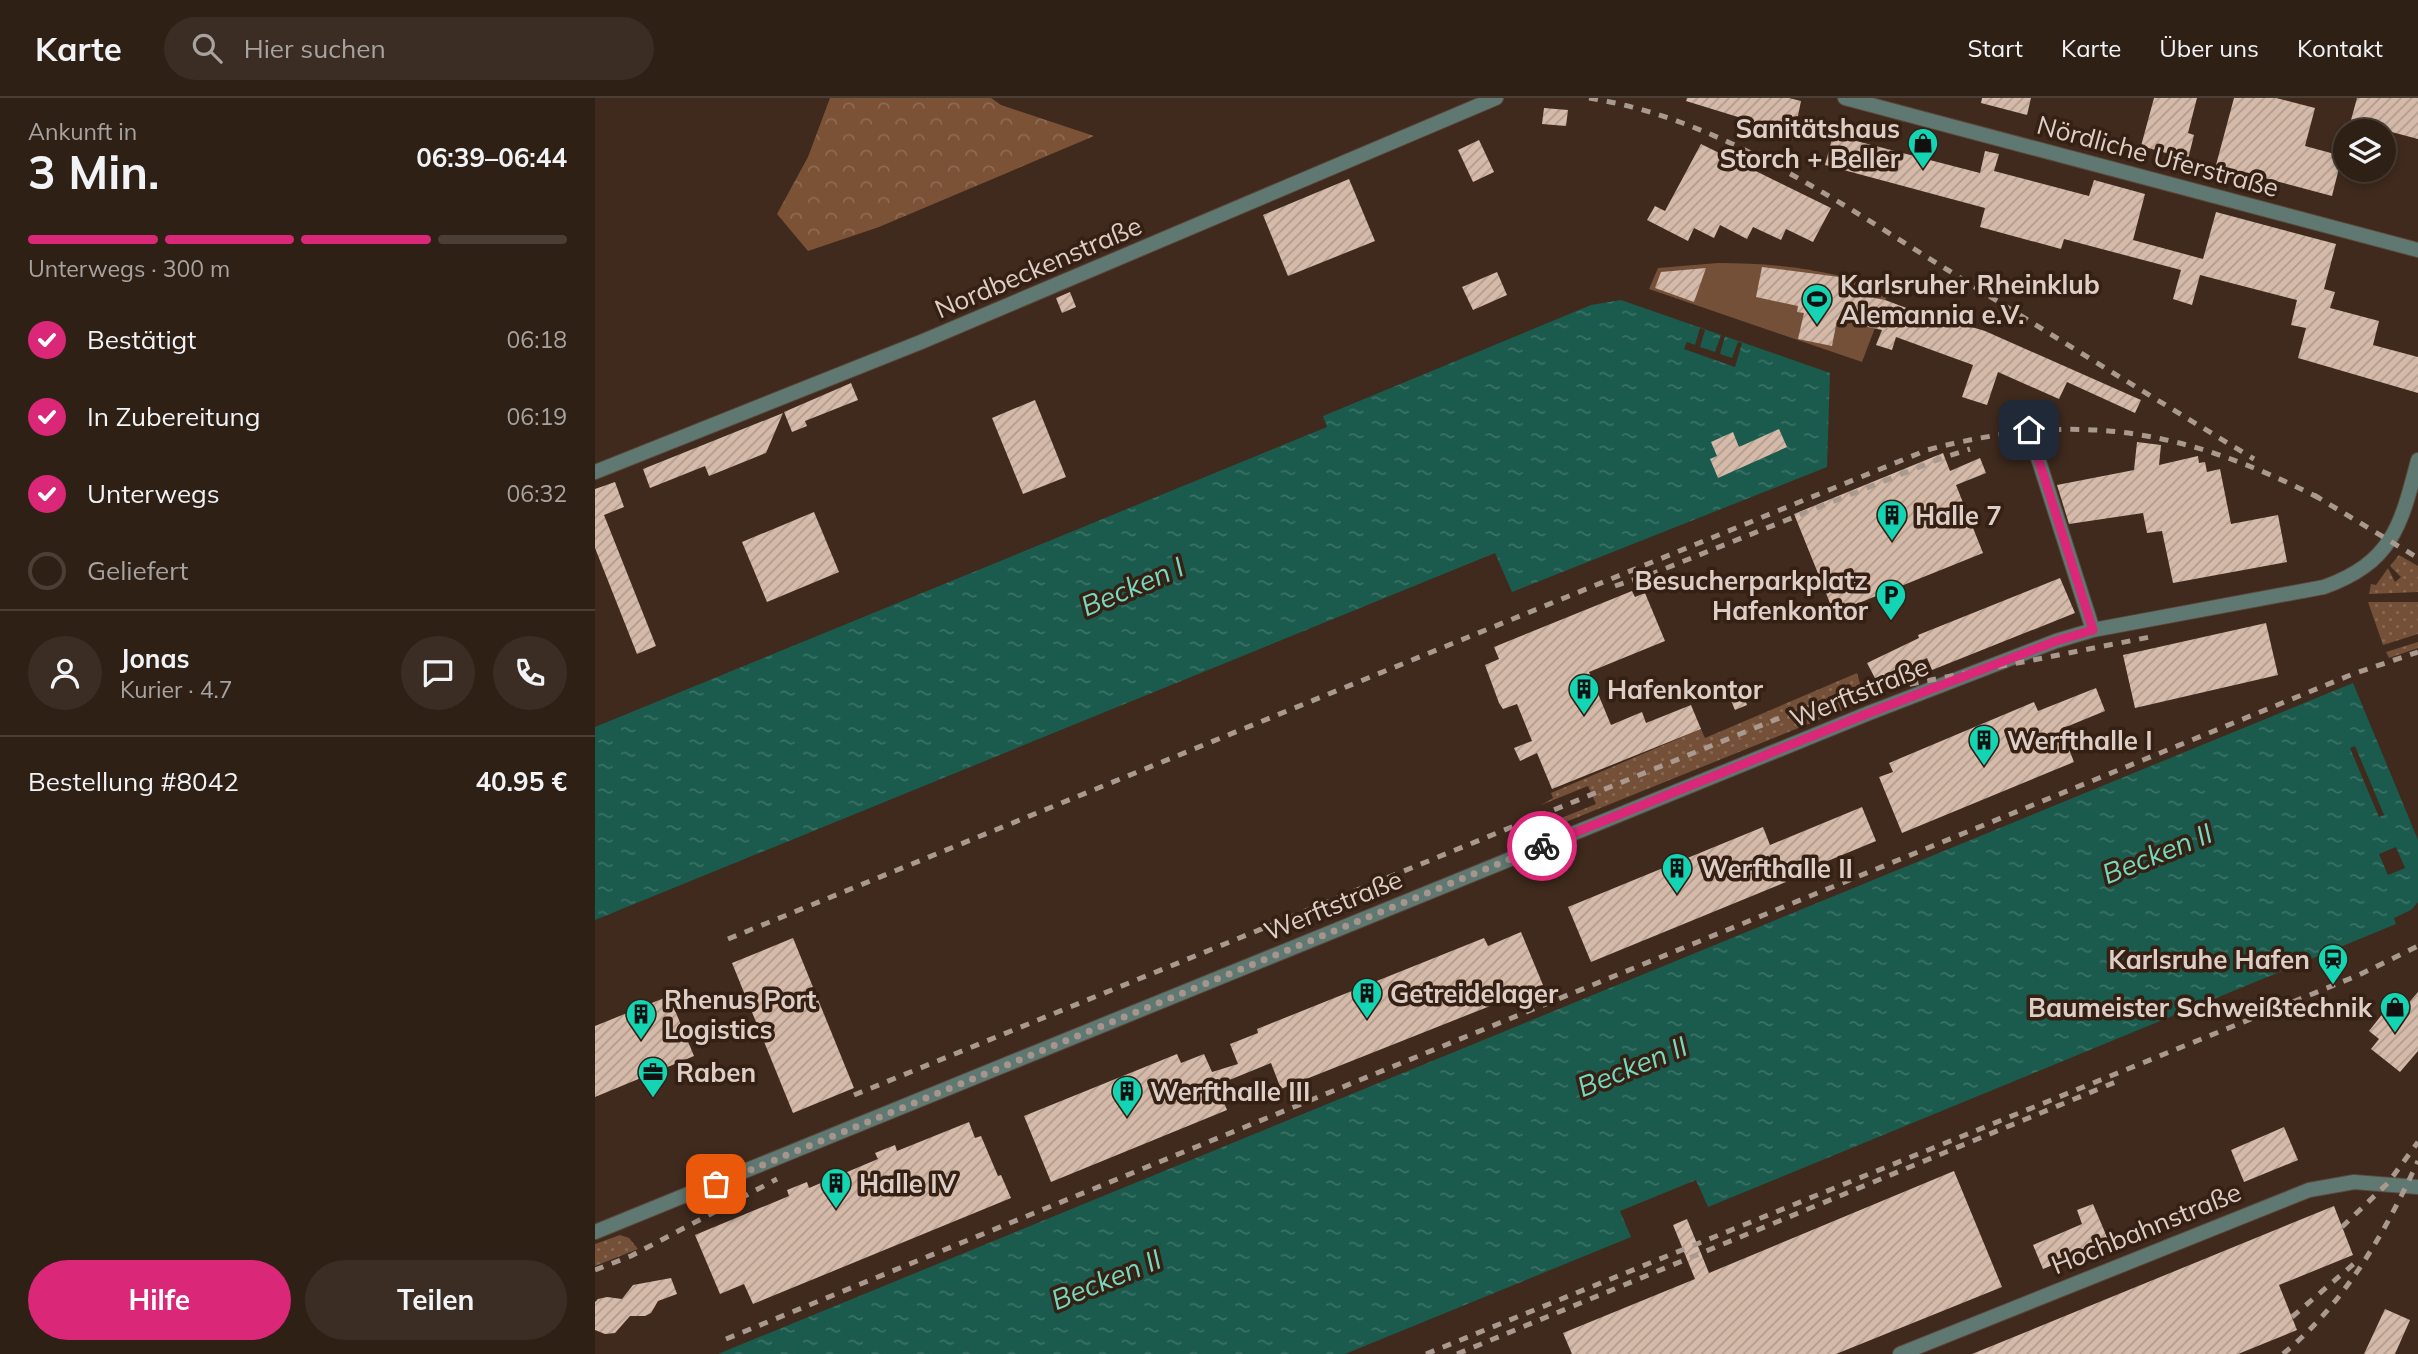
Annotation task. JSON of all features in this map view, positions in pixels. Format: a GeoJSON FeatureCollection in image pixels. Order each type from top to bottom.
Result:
{"type":"FeatureCollection","features":[{"type":"Feature","properties":{"kind":"street","name":"Nordbeckenstraße"},"geometry":{"type":"LineString","coordinates":[[595,472],[921,342],[1496,98]]}},
{"type":"Feature","properties":{"kind":"street","name":"Nördliche Uferstraße"},"geometry":{"type":"LineString","coordinates":[[1845,98],[2418,250]]}},
{"type":"Feature","properties":{"kind":"street"},"geometry":{"type":"LineString","coordinates":[[2025,424],[2093,630]]}},
{"type":"Feature","properties":{"kind":"street","name":"Werftstraße"},"geometry":{"type":"LineString","coordinates":[[595,1232],[1869,713],[2056,641],[2093,630],[2324,587],[2348,578],[2377,556],[2399,528],[2418,460]]}},
{"type":"Feature","properties":{"kind":"street","name":"Hochbahnstraße"},"geometry":{"type":"LineString","coordinates":[[1900,1354],[2309,1190],[2354,1182],[2418,1187]]}},
{"type":"Feature","properties":{"kind":"shaded area","name":"Karlsruher Rheinklub Alemannia e.V."},"geometry":{"type":"Polygon","coordinates":[[[1718,263],[1805,269],[1889,291],[1862,362],[1649,289],[1658,268],[1718,263]]]}},
{"type":"Feature","properties":{"kind":"shaded area"},"geometry":{"type":"Polygon","coordinates":[[[2399,555],[2418,566],[2418,592],[2369,594],[2371,584],[2376,585],[2388,568],[2395,582],[2401,577],[2390,566],[2399,555]]]}},
{"type":"Feature","properties":{"kind":"shaded area"},"geometry":{"type":"Polygon","coordinates":[[[2368,602],[2418,602],[2418,634],[2383,645],[2368,602]]]}},
{"type":"Feature","properties":{"kind":"shaded area"},"geometry":{"type":"Polygon","coordinates":[[[2418,642],[2418,648],[2389,658],[2386,652],[2418,642]]]}},
{"type":"Feature","properties":{"kind":"shaded area"},"geometry":{"type":"Polygon","coordinates":[[[1857,673],[1865,701],[1551,828],[1549,823],[1596,804],[1588,786],[1541,805],[1553,798],[1551,793],[1701,729],[1705,738],[1857,673]]]}},
{"type":"Feature","properties":{"kind":"shaded area"},"geometry":{"type":"Polygon","coordinates":[[[620,1235],[629,1238],[638,1249],[595,1266],[595,1244],[620,1235]]]}},
{"type":"Feature","properties":{"kind":"green space"},"geometry":{"type":"Polygon","coordinates":[[[830,98],[991,98],[1001,105],[1094,136],[879,227],[808,251],[777,214],[808,157],[830,98]]]}},
{"type":"Feature","properties":{"kind":"water","name":"Becken I"},"geometry":{"type":"Polygon","coordinates":[[[1621,300],[1830,373],[1827,467],[1512,592],[1495,553],[595,920],[595,727],[1327,427],[1323,416],[1591,305],[1621,300]]]}},
{"type":"Feature","properties":{"kind":"water","name":"Becken II"},"geometry":{"type":"Polygon","coordinates":[[[2353,683],[2418,840],[2418,902],[2411,910],[2394,918],[2396,924],[1708,1207],[1696,1180],[1620,1211],[1631,1237],[1345,1354],[718,1354],[2353,683]]]}},
{"type":"Feature","properties":{"kind":"pier"},"geometry":{"type":"Polygon","coordinates":[[[1700,328],[1705,330],[1700,347],[1715,352],[1721,335],[1725,336],[1720,354],[1732,358],[1738,342],[1742,343],[1735,367],[1684,349],[1687,342],[1695,345],[1700,328]]]}},
{"type":"Feature","properties":{"kind":"pier"},"geometry":{"type":"Polygon","coordinates":[[[2355,746],[2384,815],[2379,817],[2350,748],[2355,746]]]}},
{"type":"Feature","properties":{"kind":"pier"},"geometry":{"type":"Polygon","coordinates":[[[2396,847],[2405,868],[2388,875],[2379,854],[2396,847]]]}},
{"type":"Feature","properties":{"kind":"building"},"geometry":{"type":"Polygon","coordinates":[[[1687,98],[1789,98],[1801,101],[1793,140],[1738,117],[1686,101],[1687,98]]]}},
{"type":"Feature","properties":{"kind":"building"},"geometry":{"type":"Polygon","coordinates":[[[1982,98],[2031,98],[2027,115],[1981,103],[1982,98]]]}},
{"type":"Feature","properties":{"kind":"building"},"geometry":{"type":"Polygon","coordinates":[[[2154,98],[2197,98],[2188,133],[2194,135],[2188,159],[2141,146],[2154,98]]]}},
{"type":"Feature","properties":{"kind":"building"},"geometry":{"type":"Polygon","coordinates":[[[2234,98],[2276,98],[2315,108],[2305,146],[2333,154],[2333,182],[2336,182],[2332,196],[2216,165],[2234,98]]]}},
{"type":"Feature","properties":{"kind":"building"},"geometry":{"type":"Polygon","coordinates":[[[2357,98],[2418,98],[2418,139],[2396,133],[2396,119],[2351,119],[2357,98]]]}},
{"type":"Feature","properties":{"kind":"building"},"geometry":{"type":"Polygon","coordinates":[[[1544,108],[1568,110],[1566,126],[1542,124],[1544,108]]]}},
{"type":"Feature","properties":{"kind":"building"},"geometry":{"type":"Polygon","coordinates":[[[1833,135],[1980,173],[1985,151],[1999,154],[1994,171],[2089,196],[2094,180],[2145,194],[2133,240],[2203,259],[2216,212],[2336,244],[2324,289],[2335,292],[2330,308],[2379,321],[2373,345],[2418,357],[2418,393],[2298,358],[2306,328],[2291,325],[2297,300],[2200,275],[2192,305],[2173,299],[2181,270],[2064,239],[2061,249],[1980,227],[1985,208],[1825,165],[1833,135]]]}},
{"type":"Feature","properties":{"kind":"building"},"geometry":{"type":"Polygon","coordinates":[[[1479,140],[1494,172],[1473,182],[1458,150],[1479,140]]]}},
{"type":"Feature","properties":{"kind":"building"},"geometry":{"type":"Polygon","coordinates":[[[1701,144],[1831,208],[1813,242],[1786,229],[1781,240],[1753,227],[1747,239],[1720,225],[1714,238],[1694,228],[1688,241],[1647,220],[1655,206],[1665,211],[1701,144]]]}},
{"type":"Feature","properties":{"kind":"building"},"geometry":{"type":"Polygon","coordinates":[[[1349,179],[1375,241],[1288,276],[1263,215],[1349,179]]]}},
{"type":"Feature","properties":{"kind":"building"},"geometry":{"type":"Polygon","coordinates":[[[1762,267],[1847,278],[1843,292],[1885,300],[1944,322],[1945,319],[1985,331],[2141,400],[2135,413],[2067,382],[2059,399],[1998,372],[1987,405],[1962,397],[1973,365],[1896,337],[1892,350],[1876,345],[1882,330],[1837,320],[1832,346],[1798,339],[1804,313],[1797,312],[1798,306],[1756,297],[1762,267]]]}},
{"type":"Feature","properties":{"kind":"building"},"geometry":{"type":"Polygon","coordinates":[[[1706,268],[1694,302],[1655,288],[1661,272],[1706,268]]]}},
{"type":"Feature","properties":{"kind":"building"},"geometry":{"type":"Polygon","coordinates":[[[1497,272],[1507,295],[1473,310],[1462,287],[1497,272]]]}},
{"type":"Feature","properties":{"kind":"building"},"geometry":{"type":"Polygon","coordinates":[[[1070,292],[1076,307],[1062,313],[1056,298],[1070,292]]]}},
{"type":"Feature","properties":{"kind":"building"},"geometry":{"type":"Polygon","coordinates":[[[851,383],[858,400],[805,421],[807,426],[792,432],[784,412],[851,383]]]}},
{"type":"Feature","properties":{"kind":"building"},"geometry":{"type":"Polygon","coordinates":[[[1035,400],[1066,477],[1023,494],[992,418],[1035,400]]]}},
{"type":"Feature","properties":{"kind":"building"},"geometry":{"type":"Polygon","coordinates":[[[783,413],[766,453],[709,476],[705,466],[650,488],[643,469],[783,413]]]}},
{"type":"Feature","properties":{"kind":"building"},"geometry":{"type":"Polygon","coordinates":[[[1779,429],[1787,447],[1718,478],[1710,459],[1717,456],[1711,442],[1733,432],[1739,447],[1779,429]]]}},
{"type":"Feature","properties":{"kind":"building"},"geometry":{"type":"Polygon","coordinates":[[[2137,442],[2161,445],[2159,465],[2198,456],[2199,463],[2205,462],[2207,472],[2220,469],[2231,524],[2278,515],[2287,562],[2173,583],[2162,531],[2147,533],[2143,513],[2069,524],[2057,485],[2134,470],[2137,442]]]}},
{"type":"Feature","properties":{"kind":"building","name":"Halle 7"},"geometry":{"type":"Polygon","coordinates":[[[1943,453],[1950,471],[1980,458],[1986,473],[1956,485],[1983,553],[1834,613],[1794,514],[1943,453]]]}},
{"type":"Feature","properties":{"kind":"building"},"geometry":{"type":"Polygon","coordinates":[[[615,482],[624,507],[604,515],[656,646],[637,654],[595,548],[595,489],[615,482]]]}},
{"type":"Feature","properties":{"kind":"building"},"geometry":{"type":"Polygon","coordinates":[[[814,512],[839,572],[767,602],[742,542],[814,512]]]}},
{"type":"Feature","properties":{"kind":"building"},"geometry":{"type":"Polygon","coordinates":[[[2060,578],[2075,613],[1932,670],[1927,658],[1877,682],[1867,663],[1919,638],[1918,635],[2060,578]]]}},
{"type":"Feature","properties":{"kind":"building"},"geometry":{"type":"Polygon","coordinates":[[[1632,591],[1635,597],[1645,593],[1665,641],[1589,672],[1611,725],[1642,712],[1646,723],[1691,705],[1701,729],[1552,789],[1537,753],[1520,761],[1514,748],[1532,741],[1517,704],[1503,709],[1499,703],[1485,665],[1499,659],[1494,647],[1632,591]]]}},
{"type":"Feature","properties":{"kind":"building"},"geometry":{"type":"Polygon","coordinates":[[[2266,623],[2278,675],[2135,708],[2123,655],[2266,623]]]}},
{"type":"Feature","properties":{"kind":"building","name":"Werfthalle I"},"geometry":{"type":"Polygon","coordinates":[[[2096,688],[2105,711],[2061,729],[2074,762],[1902,833],[1879,777],[1893,772],[1889,763],[2034,702],[2038,711],[2096,688]]]}},
{"type":"Feature","properties":{"kind":"building"},"geometry":{"type":"Polygon","coordinates":[[[1742,690],[1747,705],[1735,710],[1729,696],[1742,690]]]}},
{"type":"Feature","properties":{"kind":"building","name":"Werfthalle II"},"geometry":{"type":"Polygon","coordinates":[[[1862,807],[1876,841],[1784,879],[1786,882],[1591,962],[1568,907],[1763,827],[1770,845],[1862,807]]]}},
{"type":"Feature","properties":{"kind":"building"},"geometry":{"type":"Polygon","coordinates":[[[1521,932],[1543,985],[1281,1089],[1271,1063],[1217,1085],[1227,1110],[1051,1182],[1024,1116],[1177,1054],[1181,1063],[1204,1054],[1212,1072],[1238,1064],[1230,1044],[1258,1033],[1257,1029],[1484,938],[1488,946],[1521,932]]]}},
{"type":"Feature","properties":{"kind":"building"},"geometry":{"type":"Polygon","coordinates":[[[793,938],[854,1088],[793,1113],[732,963],[793,938]]]}},
{"type":"Feature","properties":{"kind":"building"},"geometry":{"type":"Polygon","coordinates":[[[2418,992],[2418,1051],[2400,1072],[2371,1049],[2379,1039],[2369,1031],[2395,998],[2406,1006],[2418,992]]]}},
{"type":"Feature","properties":{"kind":"building","name":"Rhenus Port Logistics"},"geometry":{"type":"Polygon","coordinates":[[[669,996],[694,1056],[595,1097],[595,1026],[669,996]]]}},
{"type":"Feature","properties":{"kind":"building","name":"Halle IV"},"geometry":{"type":"Polygon","coordinates":[[[969,1122],[975,1138],[981,1136],[998,1176],[1001,1175],[1011,1198],[753,1304],[744,1284],[720,1294],[695,1235],[789,1196],[787,1190],[807,1182],[809,1188],[878,1159],[875,1153],[895,1145],[897,1151],[969,1122]]]}},
{"type":"Feature","properties":{"kind":"building"},"geometry":{"type":"Polygon","coordinates":[[[2284,1127],[2298,1160],[2244,1182],[2231,1150],[2284,1127]]]}},
{"type":"Feature","properties":{"kind":"building"},"geometry":{"type":"Polygon","coordinates":[[[1954,1171],[2002,1287],[1836,1354],[1572,1354],[1563,1333],[1695,1279],[1673,1225],[1687,1219],[1709,1273],[1954,1171]]]}},
{"type":"Feature","properties":{"kind":"building"},"geometry":{"type":"Polygon","coordinates":[[[2093,1204],[2109,1242],[2043,1269],[2033,1245],[2082,1224],[2077,1210],[2093,1204]]]}},
{"type":"Feature","properties":{"kind":"building"},"geometry":{"type":"Polygon","coordinates":[[[2334,1206],[2353,1255],[2279,1285],[2297,1330],[2238,1354],[1972,1354],[2334,1206]]]}},
{"type":"Feature","properties":{"kind":"building"},"geometry":{"type":"Polygon","coordinates":[[[671,1278],[677,1294],[658,1301],[651,1313],[645,1316],[630,1316],[615,1333],[605,1334],[595,1330],[595,1302],[598,1299],[622,1299],[633,1285],[671,1278]]]}},
{"type":"Feature","properties":{"kind":"building"},"geometry":{"type":"Polygon","coordinates":[[[2385,1309],[2410,1320],[2395,1354],[2364,1354],[2385,1309]]]}},
{"type":"Feature","properties":{"kind":"railway"},"geometry":{"type":"LineString","coordinates":[[1589,98],[1686,124],[1778,167],[2254,459]]}},
{"type":"Feature","properties":{"kind":"railway"},"geometry":{"type":"LineString","coordinates":[[728,939],[1927,450],[1982,438],[2033,431],[2082,429],[2129,433],[2176,442],[2223,456],[2321,499]]}},
{"type":"Feature","properties":{"kind":"railway"},"geometry":{"type":"LineString","coordinates":[[1615,586],[1970,449]]}},
{"type":"Feature","properties":{"kind":"railway"},"geometry":{"type":"LineString","coordinates":[[2314,495],[2418,558]]}},
{"type":"Feature","properties":{"kind":"railway"},"geometry":{"type":"LineString","coordinates":[[854,1095],[1799,710],[1865,693],[2155,636]]}},
{"type":"Feature","properties":{"kind":"railway"},"geometry":{"type":"LineString","coordinates":[[726,1339],[2353,674],[2418,652]]}},
{"type":"Feature","properties":{"kind":"railway"},"geometry":{"type":"LineString","coordinates":[[1426,1354],[2359,975],[2418,946]]}},
{"type":"Feature","properties":{"kind":"railway"},"geometry":{"type":"LineString","coordinates":[[1457,1354],[2118,1081]]}},
{"type":"Feature","properties":{"kind":"railway"},"geometry":{"type":"LineString","coordinates":[[2342,1227],[2388,1183],[2418,1142]]}},
{"type":"Feature","properties":{"kind":"railway"},"geometry":{"type":"LineString","coordinates":[[2283,1354],[2326,1312],[2344,1290],[2392,1214],[2418,1161]]}},
{"type":"Feature","properties":{"kind":"railway"},"geometry":{"type":"LineString","coordinates":[[595,1270],[631,1256],[777,1179]]}},
{"type":"Feature","properties":{"kind":"railway"},"geometry":{"type":"LineString","coordinates":[[2292,1317],[2356,1262]]}},
{"type":"Feature","properties":{"kind":"way so far"},"geometry":{"type":"LineString","coordinates":[[716,1184],[1542,846]]}},
{"type":"Feature","properties":{"kind":"place","name":"Sanitätshaus Storch + Beller"},"geometry":{"type":"Point","coordinates":[1923,170]}},
{"type":"Feature","properties":{"kind":"place","name":"Karlsruher Rheinklub Alemannia e.V."},"geometry":{"type":"Point","coordinates":[1817,326]}},
{"type":"Feature","properties":{"kind":"place","name":"Halle 7"},"geometry":{"type":"Point","coordinates":[1892,542]}},
{"type":"Feature","properties":{"kind":"place","name":"Besucherparkplatz Hafenkontor"},"geometry":{"type":"Point","coordinates":[1891,622]}},
{"type":"Feature","properties":{"kind":"place","name":"Hafenkontor"},"geometry":{"type":"Point","coordinates":[1584,716]}},
{"type":"Feature","properties":{"kind":"place","name":"Werfthalle I"},"geometry":{"type":"Point","coordinates":[1984,767]}},
{"type":"Feature","properties":{"kind":"place","name":"Werfthalle II"},"geometry":{"type":"Point","coordinates":[1677,895]}},
{"type":"Feature","properties":{"kind":"place","name":"Karlsruhe Hafen"},"geometry":{"type":"Point","coordinates":[2333,986]}},
{"type":"Feature","properties":{"kind":"place","name":"Getreidelager"},"geometry":{"type":"Point","coordinates":[1367,1020]}},
{"type":"Feature","properties":{"kind":"place","name":"Baumeister Schweißtechnik"},"geometry":{"type":"Point","coordinates":[2395,1034]}},
{"type":"Feature","properties":{"kind":"place","name":"Rhenus Port Logistics"},"geometry":{"type":"Point","coordinates":[641,1041]}},
{"type":"Feature","properties":{"kind":"place","name":"Raben"},"geometry":{"type":"Point","coordinates":[653,1099]}},
{"type":"Feature","properties":{"kind":"place","name":"Werfthalle III"},"geometry":{"type":"Point","coordinates":[1127,1118]}},
{"type":"Feature","properties":{"kind":"place","name":"Halle IV"},"geometry":{"type":"Point","coordinates":[836,1210]}},
{"type":"Feature","properties":{"kind":"route"},"geometry":{"type":"LineString","coordinates":[[1542,846],[1869,713],[2056,641],[2093,630],[2029,430]]}}]}
